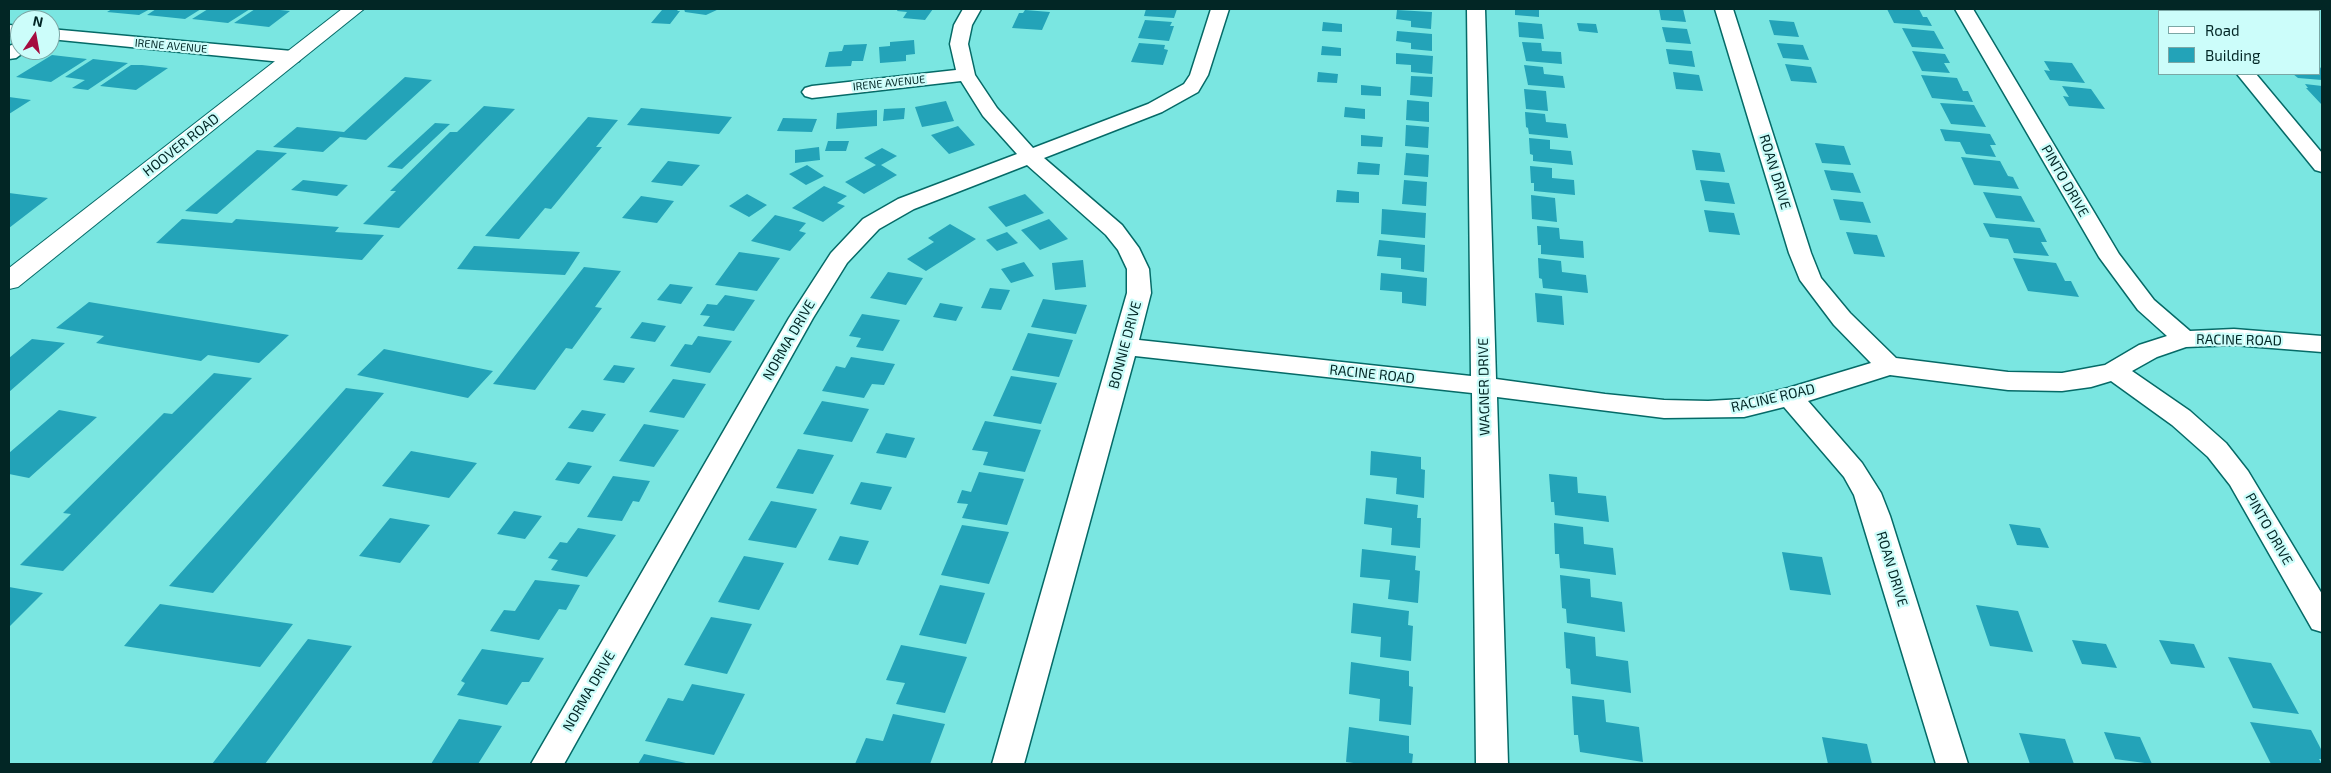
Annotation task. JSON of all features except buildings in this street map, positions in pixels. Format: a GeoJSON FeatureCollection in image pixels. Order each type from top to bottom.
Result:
{"type":"FeatureCollection","features":[{"type":"Feature","properties":{"kind":"main road","name":"HOOVER ROAD"},"geometry":{"type":"LineString","coordinates":[[9,282],[354,9]]}},
{"type":"Feature","properties":{"kind":"street"},"geometry":{"type":"LineString","coordinates":[[972,9],[963,25],[959,44],[966,75],[990,112],[1030,157],[1155,108],[1191,88],[1200,75],[1220,9]]}},
{"type":"Feature","properties":{"kind":"street","name":"WAGNER DRIVE"},"geometry":{"type":"LineString","coordinates":[[1476,9],[1492,764]]}},
{"type":"Feature","properties":{"kind":"street","name":"ROAN DRIVE"},"geometry":{"type":"LineString","coordinates":[[1724,9],[1808,272],[1820,294],[1889,366]]}},
{"type":"Feature","properties":{"kind":"street","name":"PINTO DRIVE"},"geometry":{"type":"LineString","coordinates":[[1964,9],[2115,264],[2146,305],[2185,339]]}},
{"type":"Feature","properties":{"kind":"street","name":"IRENE AVENUE"},"geometry":{"type":"LineString","coordinates":[[60,35],[292,57]]}},
{"type":"Feature","properties":{"kind":"street","name":"IRENE AVENUE"},"geometry":{"type":"LineString","coordinates":[[812,92],[966,75]]}},
{"type":"Feature","properties":{"kind":"street"},"geometry":{"type":"LineString","coordinates":[[2247,75],[2322,166]]}},
{"type":"Feature","properties":{"kind":"street","name":"BONNIE DRIVE"},"geometry":{"type":"LineString","coordinates":[[1008,764],[1139,293],[1138,269],[1128,248],[1114,230],[1030,157]]}},
{"type":"Feature","properties":{"kind":"street","name":"NORMA DRIVE"},"geometry":{"type":"LineString","coordinates":[[547,764],[802,318],[839,258],[872,224],[894,211],[931,194],[1030,157]]}},
{"type":"Feature","properties":{"kind":"street","name":"RACINE ROAD"},"geometry":{"type":"LineString","coordinates":[[1125,347],[1484,386],[1605,403],[1664,409],[1708,410],[1744,408],[1790,397],[1889,366],[2040,383],[2091,378],[2114,371],[2148,352],[2185,339],[2241,337],[2322,344]]}},
{"type":"Feature","properties":{"kind":"street","name":"PINTO DRIVE"},"geometry":{"type":"LineString","coordinates":[[2114,371],[2181,418],[2217,450],[2239,478],[2322,620]]}},
{"type":"Feature","properties":{"kind":"street","name":"ROAN DRIVE"},"geometry":{"type":"LineString","coordinates":[[1790,397],[1853,470],[1866,493],[1876,516],[1952,764]]}}]}
